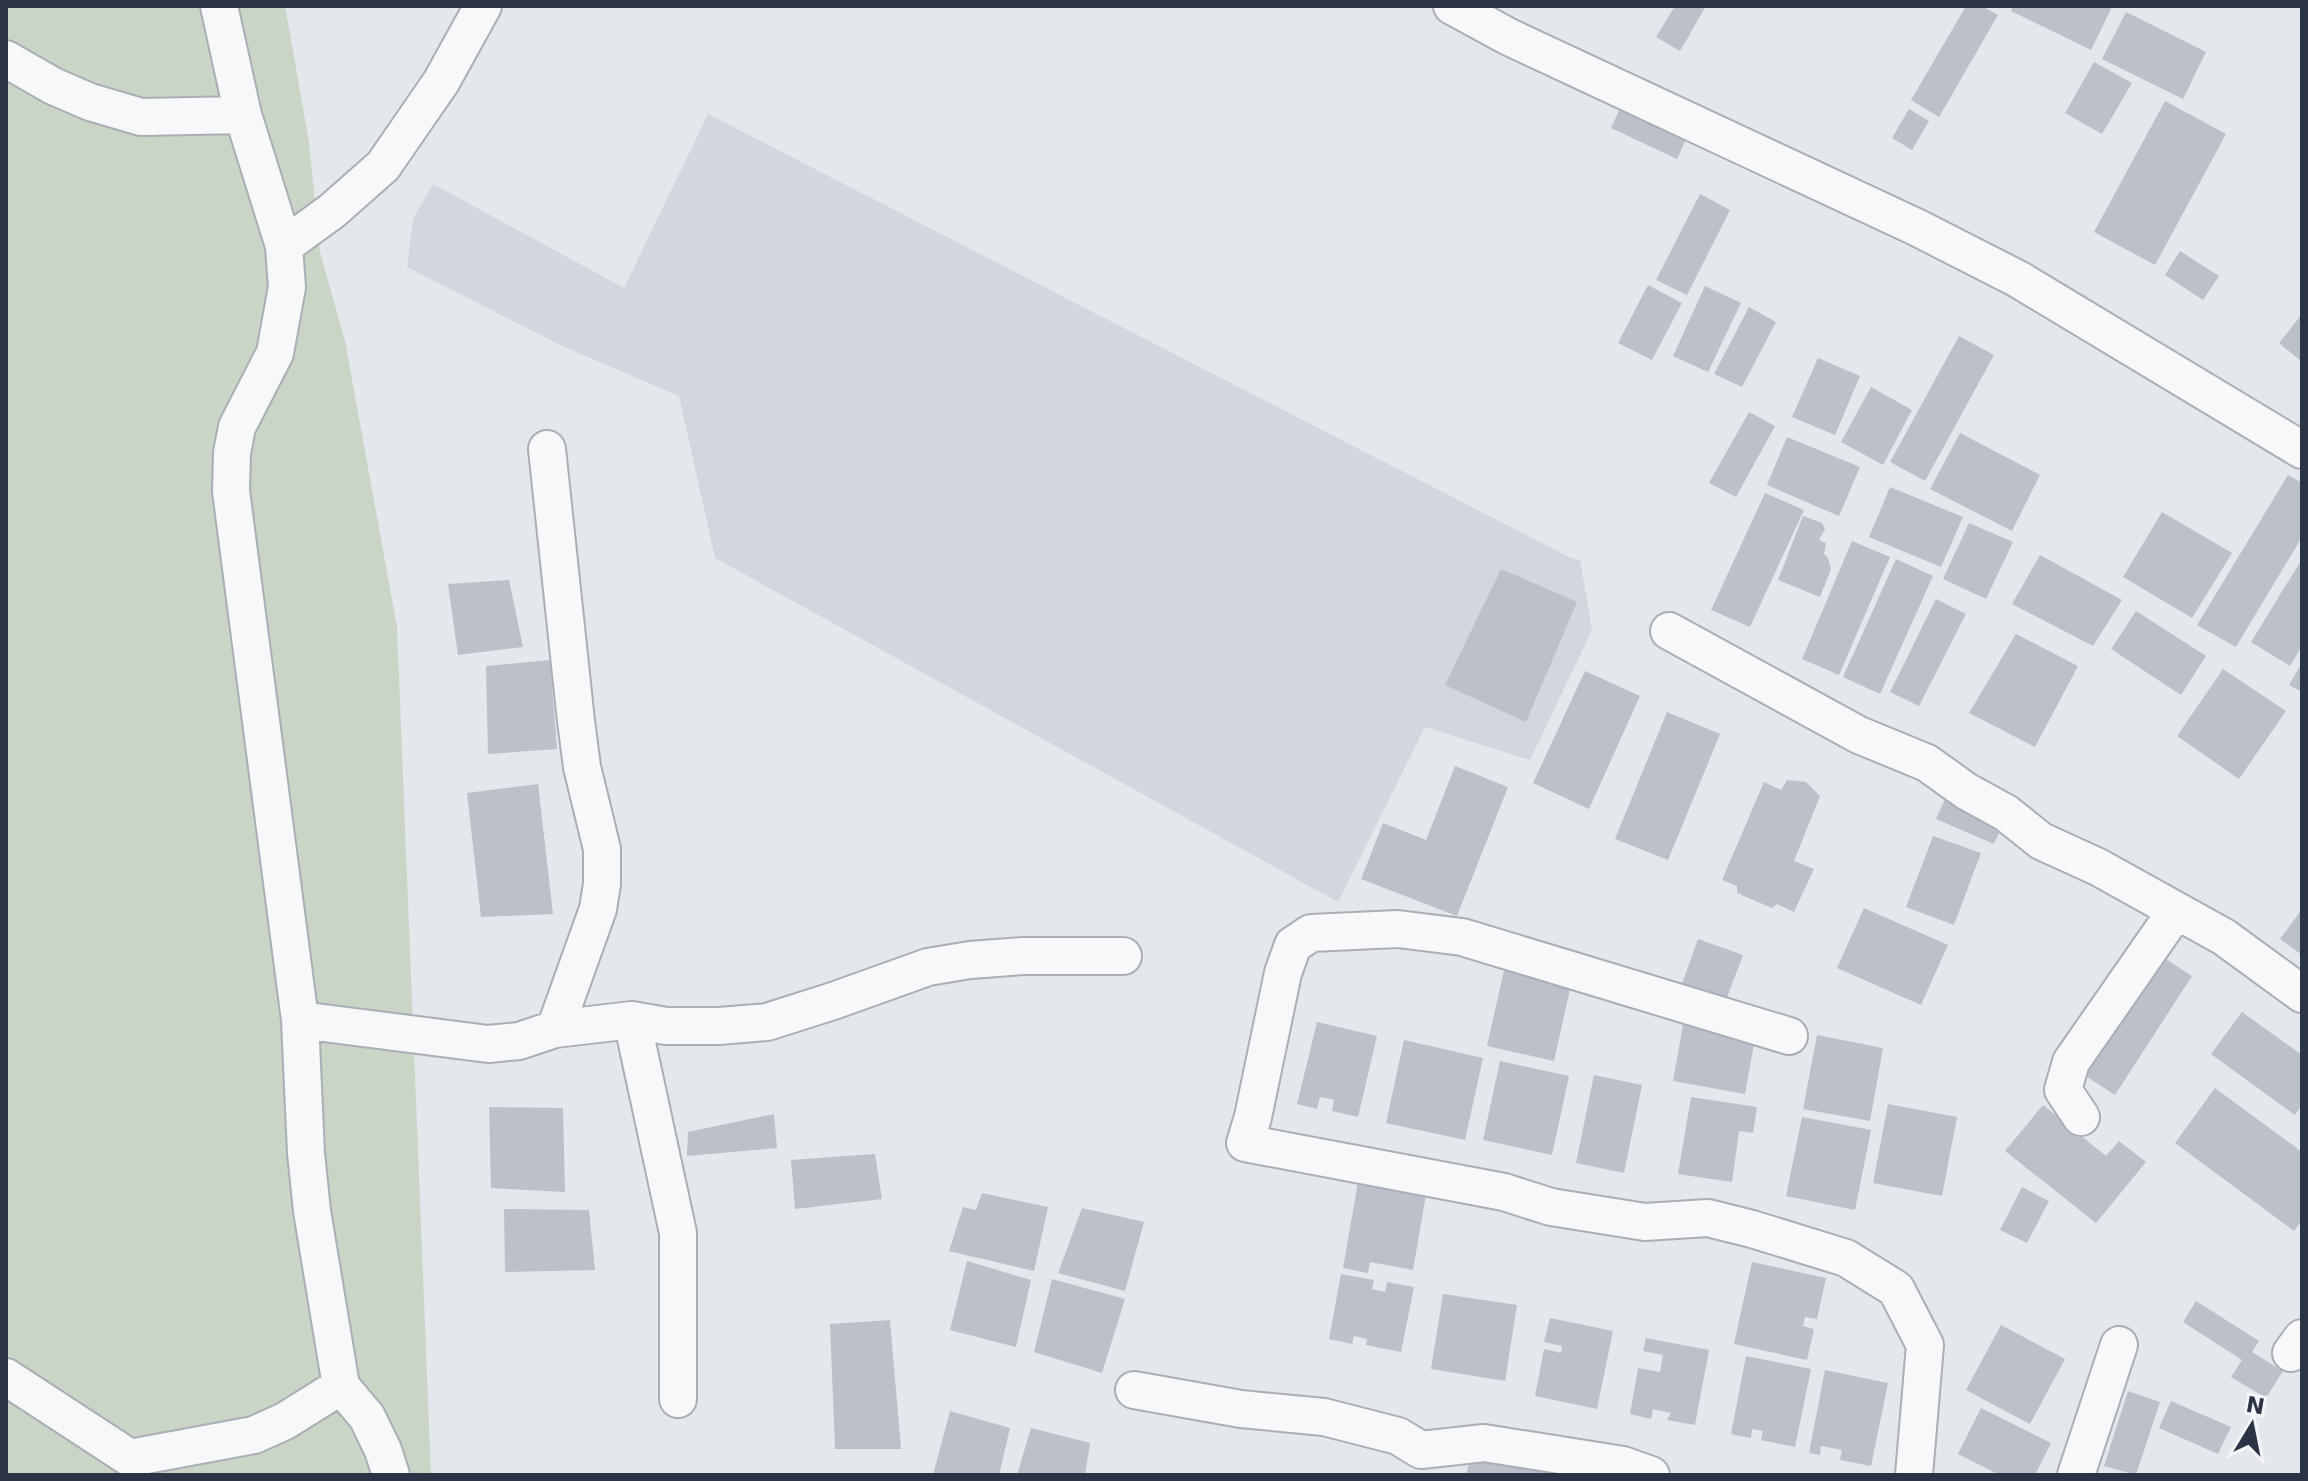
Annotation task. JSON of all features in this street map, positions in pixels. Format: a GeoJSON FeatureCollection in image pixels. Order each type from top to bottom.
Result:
{"type":"FeatureCollection","features":[{"type":"Feature","properties":{"kind":"street"},"geometry":{"type":"LineString","coordinates":[[219,6],[243,115],[284,246],[287,287],[275,353],[237,427],[232,453],[231,491],[300,1020],[312,1211],[341,1386],[367,1417],[391,1475]]}},
{"type":"Feature","properties":{"kind":"street"},"geometry":{"type":"LineString","coordinates":[[284,246],[332,211],[383,166],[441,82],[483,6]]}},
{"type":"Feature","properties":{"kind":"street"},"geometry":{"type":"LineString","coordinates":[[1452,6],[1509,37],[1916,227],[2018,279],[2302,450]]}},
{"type":"Feature","properties":{"kind":"street"},"geometry":{"type":"LineString","coordinates":[[6,59],[53,86],[90,102],[141,117],[243,115]]}},
{"type":"Feature","properties":{"kind":"street"},"geometry":{"type":"LineString","coordinates":[[547,449],[580,752],[602,849],[598,909],[555,1029]]}},
{"type":"Feature","properties":{"kind":"street"},"geometry":{"type":"LineString","coordinates":[[1669,631],[1859,735],[1927,763],[1966,791],[2006,813],[2041,841],[2098,867],[2224,937],[2302,994]]}},
{"type":"Feature","properties":{"kind":"street"},"geometry":{"type":"LineString","coordinates":[[2081,1117],[2063,1090],[2071,1062],[2176,911]]}},
{"type":"Feature","properties":{"kind":"street"},"geometry":{"type":"LineString","coordinates":[[1789,1036],[1462,937],[1398,929],[1311,933],[1293,945],[1283,973],[1245,1143],[1504,1192],[1551,1207],[1645,1222],[1708,1218],[1846,1258],[1896,1289],[1925,1345],[1914,1475]]}},
{"type":"Feature","properties":{"kind":"street"},"geometry":{"type":"LineString","coordinates":[[300,1020],[488,1044],[519,1041],[555,1029],[632,1020],[666,1026],[767,1022],[928,967],[970,960],[1023,956],[1123,956]]}},
{"type":"Feature","properties":{"kind":"street"},"geometry":{"type":"LineString","coordinates":[[632,1020],[678,1233],[678,1399]]}},
{"type":"Feature","properties":{"kind":"street"},"geometry":{"type":"LineString","coordinates":[[2076,1475],[2119,1345]]}},
{"type":"Feature","properties":{"kind":"street"},"geometry":{"type":"LineString","coordinates":[[6,1377],[131,1466],[254,1435],[285,1421],[341,1386]]}},
{"type":"Feature","properties":{"kind":"street"},"geometry":{"type":"LineString","coordinates":[[1134,1390],[1241,1409],[1324,1417],[1398,1436],[1419,1462],[1484,1443],[1623,1465],[1651,1475]]}},
{"type":"Feature","properties":{"kind":"shaded area"},"geometry":{"type":"Polygon","coordinates":[[[708,114],[1580,560],[1592,630],[1530,760],[1425,727],[1338,902],[715,558],[679,396],[560,345],[407,267],[413,219],[433,184],[624,288],[708,114]]]}},
{"type":"Feature","properties":{"kind":"green space"},"geometry":{"type":"Polygon","coordinates":[[[6,6],[285,6],[309,142],[320,252],[345,341],[397,627],[431,1475],[6,1475],[6,6]]]}},
{"type":"Feature","properties":{"kind":"building"},"geometry":{"type":"Polygon","coordinates":[[[1675,6],[1706,6],[1680,51],[1656,37],[1675,6]]]}},
{"type":"Feature","properties":{"kind":"building"},"geometry":{"type":"Polygon","coordinates":[[[1966,6],[1982,6],[1998,15],[1939,117],[1911,100],[1966,6]]]}},
{"type":"Feature","properties":{"kind":"building"},"geometry":{"type":"Polygon","coordinates":[[[2013,6],[2106,6],[2111,9],[2091,50],[2011,11],[2013,6]]]}},
{"type":"Feature","properties":{"kind":"building"},"geometry":{"type":"Polygon","coordinates":[[[2126,12],[2206,52],[2183,99],[2102,59],[2126,12]]]}},
{"type":"Feature","properties":{"kind":"building"},"geometry":{"type":"Polygon","coordinates":[[[2094,62],[2132,83],[2102,134],[2065,113],[2094,62]]]}},
{"type":"Feature","properties":{"kind":"building"},"geometry":{"type":"Polygon","coordinates":[[[2165,101],[2226,134],[2155,265],[2094,232],[2165,101]]]}},
{"type":"Feature","properties":{"kind":"building"},"geometry":{"type":"Polygon","coordinates":[[[1621,106],[1687,137],[1677,159],[1611,128],[1621,106]]]}},
{"type":"Feature","properties":{"kind":"building"},"geometry":{"type":"Polygon","coordinates":[[[1909,109],[1929,121],[1912,150],[1892,138],[1909,109]]]}},
{"type":"Feature","properties":{"kind":"building"},"geometry":{"type":"Polygon","coordinates":[[[1700,194],[1730,210],[1687,295],[1656,280],[1700,194]]]}},
{"type":"Feature","properties":{"kind":"building"},"geometry":{"type":"Polygon","coordinates":[[[2180,251],[2219,276],[2203,300],[2165,275],[2180,251]]]}},
{"type":"Feature","properties":{"kind":"building"},"geometry":{"type":"Polygon","coordinates":[[[1648,285],[1682,303],[1652,360],[1618,343],[1648,285]]]}},
{"type":"Feature","properties":{"kind":"building"},"geometry":{"type":"Polygon","coordinates":[[[1705,286],[1741,303],[1708,372],[1673,356],[1705,286]]]}},
{"type":"Feature","properties":{"kind":"building"},"geometry":{"type":"Polygon","coordinates":[[[1749,307],[1776,322],[1742,387],[1714,374],[1749,307]]]}},
{"type":"Feature","properties":{"kind":"building"},"geometry":{"type":"Polygon","coordinates":[[[2302,314],[2302,362],[2279,343],[2302,314]]]}},
{"type":"Feature","properties":{"kind":"building"},"geometry":{"type":"Polygon","coordinates":[[[1959,336],[1994,355],[1925,481],[1890,462],[1959,336]]]}},
{"type":"Feature","properties":{"kind":"building"},"geometry":{"type":"Polygon","coordinates":[[[1818,358],[1860,376],[1835,435],[1792,417],[1818,358]]]}},
{"type":"Feature","properties":{"kind":"building"},"geometry":{"type":"Polygon","coordinates":[[[1871,387],[1912,410],[1883,465],[1841,442],[1871,387]]]}},
{"type":"Feature","properties":{"kind":"building"},"geometry":{"type":"Polygon","coordinates":[[[1749,412],[1775,426],[1736,497],[1709,483],[1749,412]]]}},
{"type":"Feature","properties":{"kind":"building"},"geometry":{"type":"Polygon","coordinates":[[[1960,433],[2040,475],[2012,531],[1930,489],[1960,433]]]}},
{"type":"Feature","properties":{"kind":"building"},"geometry":{"type":"Polygon","coordinates":[[[1787,437],[1860,467],[1839,516],[1767,485],[1787,437]]]}},
{"type":"Feature","properties":{"kind":"building"},"geometry":{"type":"Polygon","coordinates":[[[2288,475],[2302,483],[2302,537],[2236,647],[2197,625],[2288,475]]]}},
{"type":"Feature","properties":{"kind":"building"},"geometry":{"type":"Polygon","coordinates":[[[1890,487],[1963,517],[1941,567],[1869,537],[1890,487]]]}},
{"type":"Feature","properties":{"kind":"building"},"geometry":{"type":"Polygon","coordinates":[[[1765,493],[1804,510],[1750,627],[1711,610],[1765,493]]]}},
{"type":"Feature","properties":{"kind":"building"},"geometry":{"type":"Polygon","coordinates":[[[2162,512],[2232,553],[2192,618],[2123,577],[2162,512]]]}},
{"type":"Feature","properties":{"kind":"building"},"geometry":{"type":"Polygon","coordinates":[[[1803,516],[1822,523],[1825,529],[1819,540],[1826,543],[1824,554],[1831,569],[1820,597],[1778,580],[1803,516]]]}},
{"type":"Feature","properties":{"kind":"building"},"geometry":{"type":"Polygon","coordinates":[[[1969,523],[2013,542],[1986,599],[1943,579],[1969,523]]]}},
{"type":"Feature","properties":{"kind":"building"},"geometry":{"type":"Polygon","coordinates":[[[1852,541],[1890,557],[1839,675],[1802,659],[1852,541]]]}},
{"type":"Feature","properties":{"kind":"building"},"geometry":{"type":"Polygon","coordinates":[[[2040,555],[2122,600],[2093,646],[2012,604],[2040,555]]]}},
{"type":"Feature","properties":{"kind":"building"},"geometry":{"type":"Polygon","coordinates":[[[1896,559],[1933,576],[1880,694],[1843,677],[1896,559]]]}},
{"type":"Feature","properties":{"kind":"building"},"geometry":{"type":"Polygon","coordinates":[[[2302,559],[2302,646],[2290,666],[2251,642],[2302,559]]]}},
{"type":"Feature","properties":{"kind":"building"},"geometry":{"type":"Polygon","coordinates":[[[1501,569],[1577,602],[1526,722],[1445,685],[1501,569]]]}},
{"type":"Feature","properties":{"kind":"building"},"geometry":{"type":"Polygon","coordinates":[[[509,580],[523,647],[458,655],[448,584],[509,580]]]}},
{"type":"Feature","properties":{"kind":"building"},"geometry":{"type":"Polygon","coordinates":[[[1936,599],[1966,614],[1919,706],[1890,692],[1936,599]]]}},
{"type":"Feature","properties":{"kind":"building"},"geometry":{"type":"Polygon","coordinates":[[[2136,611],[2206,656],[2181,695],[2111,649],[2136,611]]]}},
{"type":"Feature","properties":{"kind":"building"},"geometry":{"type":"Polygon","coordinates":[[[2016,634],[2078,666],[2035,747],[1969,713],[2016,634]]]}},
{"type":"Feature","properties":{"kind":"building"},"geometry":{"type":"Polygon","coordinates":[[[550,660],[557,749],[488,754],[486,666],[550,660]]]}},
{"type":"Feature","properties":{"kind":"building"},"geometry":{"type":"Polygon","coordinates":[[[2302,663],[2302,692],[2289,685],[2302,663]]]}},
{"type":"Feature","properties":{"kind":"building"},"geometry":{"type":"Polygon","coordinates":[[[2223,669],[2286,711],[2239,779],[2177,736],[2223,669]]]}},
{"type":"Feature","properties":{"kind":"building"},"geometry":{"type":"Polygon","coordinates":[[[1585,671],[1640,696],[1589,809],[1533,783],[1585,671]]]}},
{"type":"Feature","properties":{"kind":"building"},"geometry":{"type":"Polygon","coordinates":[[[1667,712],[1720,734],[1668,860],[1615,839],[1667,712]]]}},
{"type":"Feature","properties":{"kind":"building"},"geometry":{"type":"Polygon","coordinates":[[[1455,766],[1508,787],[1457,916],[1361,879],[1383,823],[1426,840],[1455,766]]]}},
{"type":"Feature","properties":{"kind":"building"},"geometry":{"type":"Polygon","coordinates":[[[1787,780],[1806,782],[1820,796],[1794,861],[1814,869],[1794,912],[1777,904],[1772,908],[1737,893],[1737,886],[1722,880],[1764,782],[1781,790],[1787,780]]]}},
{"type":"Feature","properties":{"kind":"building"},"geometry":{"type":"Polygon","coordinates":[[[538,784],[553,914],[481,917],[467,793],[538,784]]]}},
{"type":"Feature","properties":{"kind":"building"},"geometry":{"type":"Polygon","coordinates":[[[1946,797],[2004,822],[1994,844],[1936,819],[1946,797]]]}},
{"type":"Feature","properties":{"kind":"building"},"geometry":{"type":"Polygon","coordinates":[[[1933,836],[1981,853],[1954,925],[1906,907],[1933,836]]]}},
{"type":"Feature","properties":{"kind":"building"},"geometry":{"type":"Polygon","coordinates":[[[1864,908],[1948,945],[1921,1005],[1837,968],[1864,908]]]}},
{"type":"Feature","properties":{"kind":"building"},"geometry":{"type":"Polygon","coordinates":[[[2302,909],[2302,955],[2280,939],[2302,909]]]}},
{"type":"Feature","properties":{"kind":"building"},"geometry":{"type":"Polygon","coordinates":[[[1698,939],[1743,955],[1726,1000],[1682,984],[1698,939]]]}},
{"type":"Feature","properties":{"kind":"building"},"geometry":{"type":"Polygon","coordinates":[[[2155,952],[2192,976],[2115,1095],[2078,1071],[2155,952]]]}},
{"type":"Feature","properties":{"kind":"building"},"geometry":{"type":"Polygon","coordinates":[[[1505,966],[1572,980],[1554,1061],[1487,1046],[1505,966]]]}},
{"type":"Feature","properties":{"kind":"building"},"geometry":{"type":"Polygon","coordinates":[[[2242,1012],[2302,1055],[2302,1105],[2295,1115],[2211,1054],[2242,1012]]]}},
{"type":"Feature","properties":{"kind":"building"},"geometry":{"type":"Polygon","coordinates":[[[1684,1019],[1756,1033],[1745,1094],[1673,1081],[1684,1019]]]}},
{"type":"Feature","properties":{"kind":"building"},"geometry":{"type":"Polygon","coordinates":[[[1317,1022],[1377,1036],[1358,1117],[1332,1111],[1334,1100],[1320,1097],[1317,1109],[1297,1104],[1317,1022]]]}},
{"type":"Feature","properties":{"kind":"building"},"geometry":{"type":"Polygon","coordinates":[[[1817,1035],[1883,1048],[1870,1121],[1803,1109],[1817,1035]]]}},
{"type":"Feature","properties":{"kind":"building"},"geometry":{"type":"Polygon","coordinates":[[[1404,1040],[1483,1058],[1465,1140],[1386,1123],[1404,1040]]]}},
{"type":"Feature","properties":{"kind":"building"},"geometry":{"type":"Polygon","coordinates":[[[1500,1061],[1569,1076],[1552,1155],[1483,1140],[1500,1061]]]}},
{"type":"Feature","properties":{"kind":"building"},"geometry":{"type":"Polygon","coordinates":[[[1594,1075],[1642,1085],[1624,1173],[1576,1163],[1594,1075]]]}},
{"type":"Feature","properties":{"kind":"building"},"geometry":{"type":"Polygon","coordinates":[[[2215,1088],[2302,1152],[2302,1220],[2294,1231],[2175,1143],[2215,1088]]]}},
{"type":"Feature","properties":{"kind":"building"},"geometry":{"type":"Polygon","coordinates":[[[1691,1097],[1757,1107],[1753,1133],[1739,1131],[1732,1182],[1678,1174],[1691,1097]]]}},
{"type":"Feature","properties":{"kind":"building"},"geometry":{"type":"Polygon","coordinates":[[[1888,1104],[1957,1117],[1942,1196],[1873,1183],[1888,1104]]]}},
{"type":"Feature","properties":{"kind":"building"},"geometry":{"type":"Polygon","coordinates":[[[2043,1105],[2106,1156],[2119,1141],[2146,1162],[2096,1223],[2005,1151],[2043,1105]]]}},
{"type":"Feature","properties":{"kind":"building"},"geometry":{"type":"Polygon","coordinates":[[[489,1107],[563,1108],[565,1192],[491,1188],[489,1107]]]}},
{"type":"Feature","properties":{"kind":"building"},"geometry":{"type":"Polygon","coordinates":[[[774,1114],[777,1148],[687,1156],[688,1132],[774,1114]]]}},
{"type":"Feature","properties":{"kind":"building"},"geometry":{"type":"Polygon","coordinates":[[[1802,1117],[1871,1130],[1855,1210],[1786,1196],[1802,1117]]]}},
{"type":"Feature","properties":{"kind":"building"},"geometry":{"type":"Polygon","coordinates":[[[875,1154],[882,1199],[795,1209],[791,1160],[875,1154]]]}},
{"type":"Feature","properties":{"kind":"building"},"geometry":{"type":"Polygon","coordinates":[[[1358,1182],[1426,1195],[1413,1270],[1370,1262],[1368,1273],[1343,1268],[1358,1182]]]}},
{"type":"Feature","properties":{"kind":"building"},"geometry":{"type":"Polygon","coordinates":[[[2022,1187],[2049,1201],[2027,1243],[2000,1230],[2022,1187]]]}},
{"type":"Feature","properties":{"kind":"building"},"geometry":{"type":"Polygon","coordinates":[[[982,1193],[1048,1207],[1034,1271],[949,1251],[963,1207],[976,1210],[982,1193]]]}},
{"type":"Feature","properties":{"kind":"building"},"geometry":{"type":"Polygon","coordinates":[[[1082,1208],[1144,1222],[1125,1291],[1058,1273],[1082,1208]]]}},
{"type":"Feature","properties":{"kind":"building"},"geometry":{"type":"Polygon","coordinates":[[[504,1209],[589,1210],[595,1270],[505,1272],[504,1209]]]}},
{"type":"Feature","properties":{"kind":"building"},"geometry":{"type":"Polygon","coordinates":[[[967,1261],[1031,1280],[1016,1347],[950,1330],[967,1261]]]}},
{"type":"Feature","properties":{"kind":"building"},"geometry":{"type":"Polygon","coordinates":[[[1752,1262],[1826,1278],[1817,1319],[1805,1317],[1803,1326],[1814,1329],[1807,1360],[1734,1344],[1752,1262]]]}},
{"type":"Feature","properties":{"kind":"building"},"geometry":{"type":"Polygon","coordinates":[[[1341,1274],[1374,1280],[1372,1289],[1385,1292],[1387,1282],[1414,1287],[1401,1352],[1366,1345],[1367,1339],[1354,1336],[1352,1344],[1329,1339],[1341,1274]]]}},
{"type":"Feature","properties":{"kind":"building"},"geometry":{"type":"Polygon","coordinates":[[[1052,1279],[1125,1299],[1102,1373],[1034,1352],[1052,1279]]]}},
{"type":"Feature","properties":{"kind":"building"},"geometry":{"type":"Polygon","coordinates":[[[1443,1294],[1517,1305],[1505,1381],[1431,1369],[1443,1294]]]}},
{"type":"Feature","properties":{"kind":"building"},"geometry":{"type":"Polygon","coordinates":[[[2196,1301],[2259,1341],[2252,1352],[2283,1371],[2266,1398],[2231,1377],[2242,1360],[2183,1322],[2196,1301]]]}},
{"type":"Feature","properties":{"kind":"building"},"geometry":{"type":"Polygon","coordinates":[[[1550,1318],[1613,1331],[1597,1409],[1535,1396],[1544,1349],[1561,1353],[1562,1346],[1544,1342],[1550,1318]]]}},
{"type":"Feature","properties":{"kind":"building"},"geometry":{"type":"Polygon","coordinates":[[[890,1320],[901,1449],[835,1449],[830,1324],[890,1320]]]}},
{"type":"Feature","properties":{"kind":"building"},"geometry":{"type":"Polygon","coordinates":[[[2001,1325],[2065,1359],[2030,1424],[1966,1390],[2001,1325]]]}},
{"type":"Feature","properties":{"kind":"building"},"geometry":{"type":"Polygon","coordinates":[[[1646,1338],[1709,1350],[1695,1425],[1667,1420],[1671,1413],[1653,1409],[1651,1419],[1630,1414],[1638,1368],[1660,1372],[1663,1355],[1643,1351],[1646,1338]]]}},
{"type":"Feature","properties":{"kind":"building"},"geometry":{"type":"Polygon","coordinates":[[[1746,1356],[1811,1369],[1795,1447],[1761,1440],[1763,1431],[1752,1429],[1751,1438],[1731,1434],[1746,1356]]]}},
{"type":"Feature","properties":{"kind":"building"},"geometry":{"type":"Polygon","coordinates":[[[1825,1370],[1888,1383],[1871,1466],[1840,1460],[1842,1450],[1821,1446],[1820,1455],[1809,1453],[1825,1370]]]}},
{"type":"Feature","properties":{"kind":"building"},"geometry":{"type":"Polygon","coordinates":[[[2128,1391],[2160,1402],[2136,1475],[2104,1466],[2128,1391]]]}},
{"type":"Feature","properties":{"kind":"building"},"geometry":{"type":"Polygon","coordinates":[[[2171,1401],[2231,1427],[2218,1454],[2159,1428],[2171,1401]]]}},
{"type":"Feature","properties":{"kind":"building"},"geometry":{"type":"Polygon","coordinates":[[[1981,1408],[2051,1443],[2035,1475],[2000,1475],[1958,1454],[1981,1408]]]}},
{"type":"Feature","properties":{"kind":"building"},"geometry":{"type":"Polygon","coordinates":[[[950,1411],[1010,1428],[999,1475],[933,1475],[950,1411]]]}},
{"type":"Feature","properties":{"kind":"building"},"geometry":{"type":"Polygon","coordinates":[[[1031,1428],[1090,1443],[1085,1475],[1017,1475],[1031,1428]]]}},
{"type":"Feature","properties":{"kind":"building"},"geometry":{"type":"Polygon","coordinates":[[[1472,1453],[1549,1471],[1548,1475],[1466,1475],[1472,1453]]]}}]}
